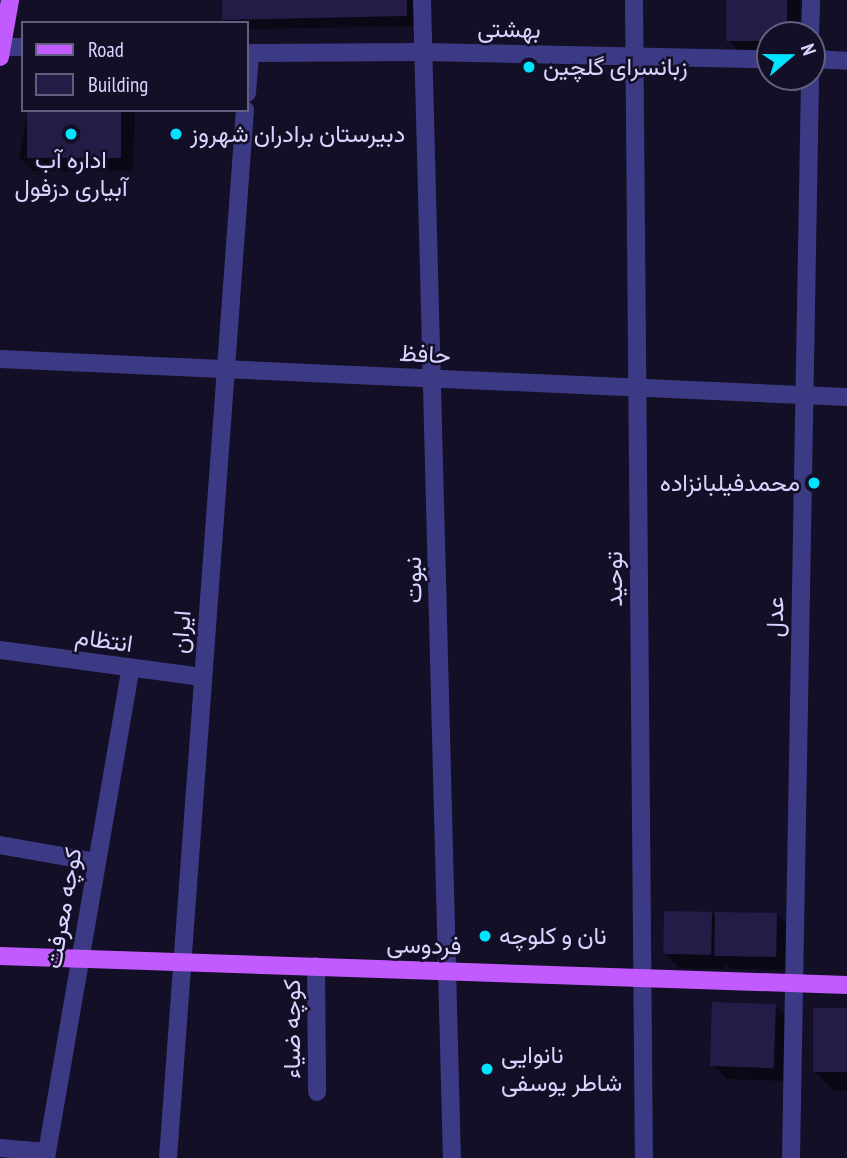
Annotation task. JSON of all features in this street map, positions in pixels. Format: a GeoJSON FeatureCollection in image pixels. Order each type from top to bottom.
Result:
{"type":"FeatureCollection","features":[{"type":"Feature","properties":{"kind":"main road"},"geometry":{"type":"LineString","coordinates":[[1,50],[10,0]]}},
{"type":"Feature","properties":{"kind":"main road","name":"فردوسی"},"geometry":{"type":"LineString","coordinates":[[0,956],[847,985]]}},
{"type":"Feature","properties":{"kind":"street","name":"نبوت"},"geometry":{"type":"LineString","coordinates":[[422,0],[452,1158]]}},
{"type":"Feature","properties":{"kind":"street","name":"توحید"},"geometry":{"type":"LineString","coordinates":[[634,0],[644,1158]]}},
{"type":"Feature","properties":{"kind":"street"},"geometry":{"type":"LineString","coordinates":[[810,21],[811,0]]}},
{"type":"Feature","properties":{"kind":"street"},"geometry":{"type":"LineString","coordinates":[[1,50],[21,47]]}},
{"type":"Feature","properties":{"kind":"street","name":"بهشتی"},"geometry":{"type":"LineString","coordinates":[[248,53],[423,52],[756,58]]}},
{"type":"Feature","properties":{"kind":"street"},"geometry":{"type":"LineString","coordinates":[[826,60],[847,61]]}},
{"type":"Feature","properties":{"kind":"street","name":"عدل"},"geometry":{"type":"LineString","coordinates":[[791,1158],[810,91]]}},
{"type":"Feature","properties":{"kind":"street","name":"ایران"},"geometry":{"type":"LineString","coordinates":[[168,1158],[180,961],[246,112]]}},
{"type":"Feature","properties":{"kind":"street","name":"حافظ"},"geometry":{"type":"LineString","coordinates":[[0,359],[847,397]]}},
{"type":"Feature","properties":{"kind":"street","name":"انتظام"},"geometry":{"type":"LineString","coordinates":[[0,650],[202,677]]}},
{"type":"Feature","properties":{"kind":"street","name":"کوچه معرفت"},"geometry":{"type":"LineString","coordinates":[[47,1155],[79,957],[131,668]]}},
{"type":"Feature","properties":{"kind":"street"},"geometry":{"type":"LineString","coordinates":[[0,845],[96,862]]}},
{"type":"Feature","properties":{"kind":"street","name":"کوچه ضیاء"},"geometry":{"type":"LineString","coordinates":[[316,966],[317,1092]]}},
{"type":"Feature","properties":{"kind":"street"},"geometry":{"type":"LineString","coordinates":[[0,1148],[47,1155]]}},
{"type":"Feature","properties":{"kind":"building"},"geometry":{"type":"Polygon","coordinates":[[[222,0],[407,0],[407,16],[222,20],[222,0]]]}},
{"type":"Feature","properties":{"kind":"building"},"geometry":{"type":"Polygon","coordinates":[[[726,0],[787,0],[787,21],[756,21],[756,41],[726,41],[726,0]]]}},
{"type":"Feature","properties":{"kind":"building","name":"اداره آب آبیاری دزفول"},"geometry":{"type":"Polygon","coordinates":[[[27,112],[121,112],[121,158],[27,158],[27,112]]]}},
{"type":"Feature","properties":{"kind":"building"},"geometry":{"type":"Polygon","coordinates":[[[664,911],[712,912],[711,955],[663,954],[664,911]]]}},
{"type":"Feature","properties":{"kind":"building"},"geometry":{"type":"Polygon","coordinates":[[[715,912],[777,913],[776,957],[714,956],[715,912]]]}},
{"type":"Feature","properties":{"kind":"building"},"geometry":{"type":"Polygon","coordinates":[[[712,1002],[776,1004],[774,1068],[710,1066],[712,1002]]]}},
{"type":"Feature","properties":{"kind":"building"},"geometry":{"type":"Polygon","coordinates":[[[813,1008],[847,1008],[847,1072],[813,1072],[813,1008]]]}},
{"type":"Feature","properties":{"kind":"place","name":"زبانسرای گلچین"},"geometry":{"type":"Point","coordinates":[529,67]}},
{"type":"Feature","properties":{"kind":"place","name":"اداره آب آبیاری دزفول"},"geometry":{"type":"Point","coordinates":[71,134]}},
{"type":"Feature","properties":{"kind":"place","name":"دبیرستان برادران شهروز"},"geometry":{"type":"Point","coordinates":[176,134]}},
{"type":"Feature","properties":{"kind":"place","name":"محمدفيلبانزاده"},"geometry":{"type":"Point","coordinates":[814,483]}},
{"type":"Feature","properties":{"kind":"place","name":"نان و کلوچه"},"geometry":{"type":"Point","coordinates":[485,936]}},
{"type":"Feature","properties":{"kind":"place","name":"نانوایی شاطر یوسفی"},"geometry":{"type":"Point","coordinates":[487,1069]}}]}
